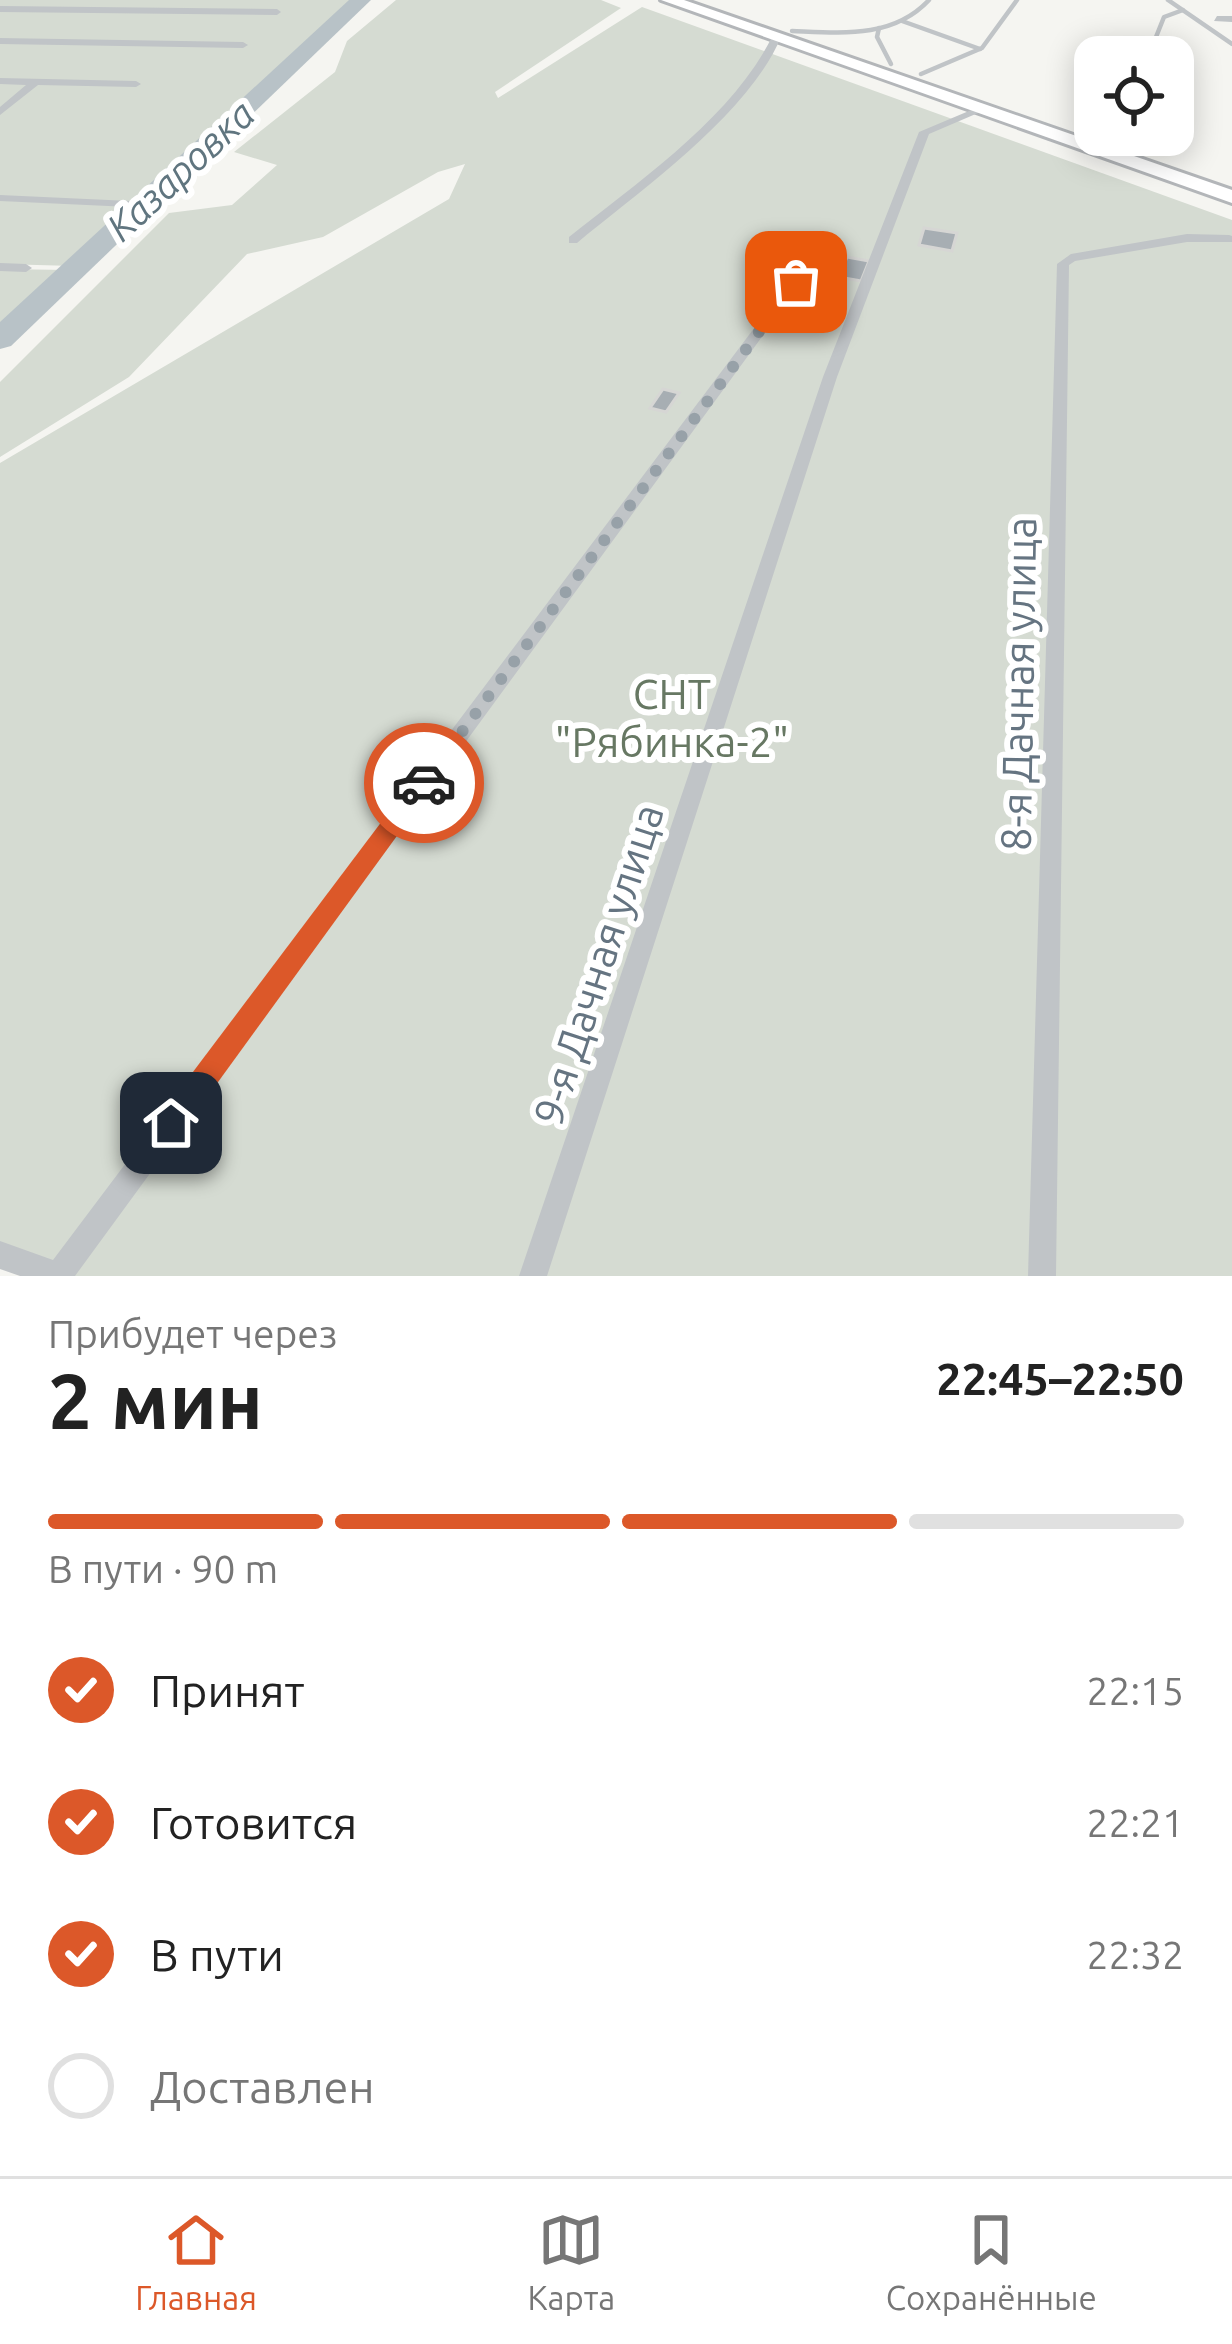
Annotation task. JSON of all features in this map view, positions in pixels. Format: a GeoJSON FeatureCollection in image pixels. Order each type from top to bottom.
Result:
{"type":"FeatureCollection","features":[{"type":"Feature","properties":{"kind":"highway"},"geometry":{"type":"LineString","coordinates":[[669,0],[891,64],[1074,126]]}},
{"type":"Feature","properties":{"kind":"highway"},"geometry":{"type":"LineString","coordinates":[[701,0],[980,110],[1232,197]]}},
{"type":"Feature","properties":{"kind":"highway"},"geometry":{"type":"LineString","coordinates":[[1164,156],[1232,179]]}},
{"type":"Feature","properties":{"kind":"street"},"geometry":{"type":"LineString","coordinates":[[0,9],[278,12]]}},
{"type":"Feature","properties":{"kind":"street"},"geometry":{"type":"LineString","coordinates":[[1217,20],[1232,19]]}},
{"type":"Feature","properties":{"kind":"street"},"geometry":{"type":"LineString","coordinates":[[573,240],[700,132],[757,73],[784,34]]}},
{"type":"Feature","properties":{"kind":"street"},"geometry":{"type":"LineString","coordinates":[[0,41],[243,45]]}},
{"type":"Feature","properties":{"kind":"street"},"geometry":{"type":"LineString","coordinates":[[0,81],[136,84]]}},
{"type":"Feature","properties":{"kind":"street"},"geometry":{"type":"LineString","coordinates":[[0,112],[35,82]]}},
{"type":"Feature","properties":{"kind":"street","name":"9-я Дачная улица"},"geometry":{"type":"LineString","coordinates":[[532,1276],[830,377],[924,132],[980,110]]}},
{"type":"Feature","properties":{"kind":"street"},"geometry":{"type":"LineString","coordinates":[[0,198],[130,204]]}},
{"type":"Feature","properties":{"kind":"street","name":"8-я Дачная улица"},"geometry":{"type":"LineString","coordinates":[[1042,1276],[1063,265],[1070,258],[1187,238],[1231,239]]}},
{"type":"Feature","properties":{"kind":"street"},"geometry":{"type":"LineString","coordinates":[[0,267],[26,268]]}},
{"type":"Feature","properties":{"kind":"street"},"geometry":{"type":"LineString","coordinates":[[0,1256],[58,1276],[796,282]]}},
{"type":"Feature","properties":{"kind":"lane"},"geometry":{"type":"LineString","coordinates":[[784,34],[879,28],[902,21],[929,0]]}},
{"type":"Feature","properties":{"kind":"lane"},"geometry":{"type":"LineString","coordinates":[[921,74],[980,49],[1017,0]]}},
{"type":"Feature","properties":{"kind":"lane"},"geometry":{"type":"LineString","coordinates":[[1168,0],[1232,44]]}},
{"type":"Feature","properties":{"kind":"lane"},"geometry":{"type":"LineString","coordinates":[[1156,36],[1164,17],[1183,10]]}},
{"type":"Feature","properties":{"kind":"lane"},"geometry":{"type":"LineString","coordinates":[[902,21],[980,49]]}},
{"type":"Feature","properties":{"kind":"lane"},"geometry":{"type":"LineString","coordinates":[[879,28],[877,37],[891,64]]}},
{"type":"Feature","properties":{"kind":"green space"},"geometry":{"type":"Polygon","coordinates":[[[0,0],[356,0],[74,266],[0,264],[0,0]]]}},
{"type":"Feature","properties":{"kind":"green space","name":"СНТ \"Рябинка-2\""},"geometry":{"type":"Polygon","coordinates":[[[396,0],[601,0],[621,8],[495,92],[498,98],[642,7],[1232,220],[1232,1276],[32,1276],[0,1267],[0,463],[449,199],[465,164],[438,172],[323,237],[247,254],[129,377],[0,457],[0,382],[169,213],[232,205],[277,165],[234,152],[335,72],[347,41],[396,0]]]}},
{"type":"Feature","properties":{"kind":"green space"},"geometry":{"type":"Polygon","coordinates":[[[0,269],[68,270],[0,333],[0,269]]]}},
{"type":"Feature","properties":{"kind":"building"},"geometry":{"type":"Polygon","coordinates":[[[924,228],[957,233],[952,251],[919,245],[924,228]]]}},
{"type":"Feature","properties":{"kind":"building"},"geometry":{"type":"Polygon","coordinates":[[[847,257],[869,261],[861,281],[839,277],[847,257]]]}},
{"type":"Feature","properties":{"kind":"building"},"geometry":{"type":"Polygon","coordinates":[[[663,389],[679,393],[666,412],[650,408],[663,389]]]}},
{"type":"Feature","properties":{"kind":"waterway","name":"Казаровка"},"geometry":{"type":"LineString","coordinates":[[0,339],[361,0]]}},
{"type":"Feature","properties":{"kind":"way so far"},"geometry":{"type":"LineString","coordinates":[[424,783],[796,282]]}},
{"type":"Feature","properties":{"kind":"route"},"geometry":{"type":"LineString","coordinates":[[171,1123],[424,783]]}}]}
